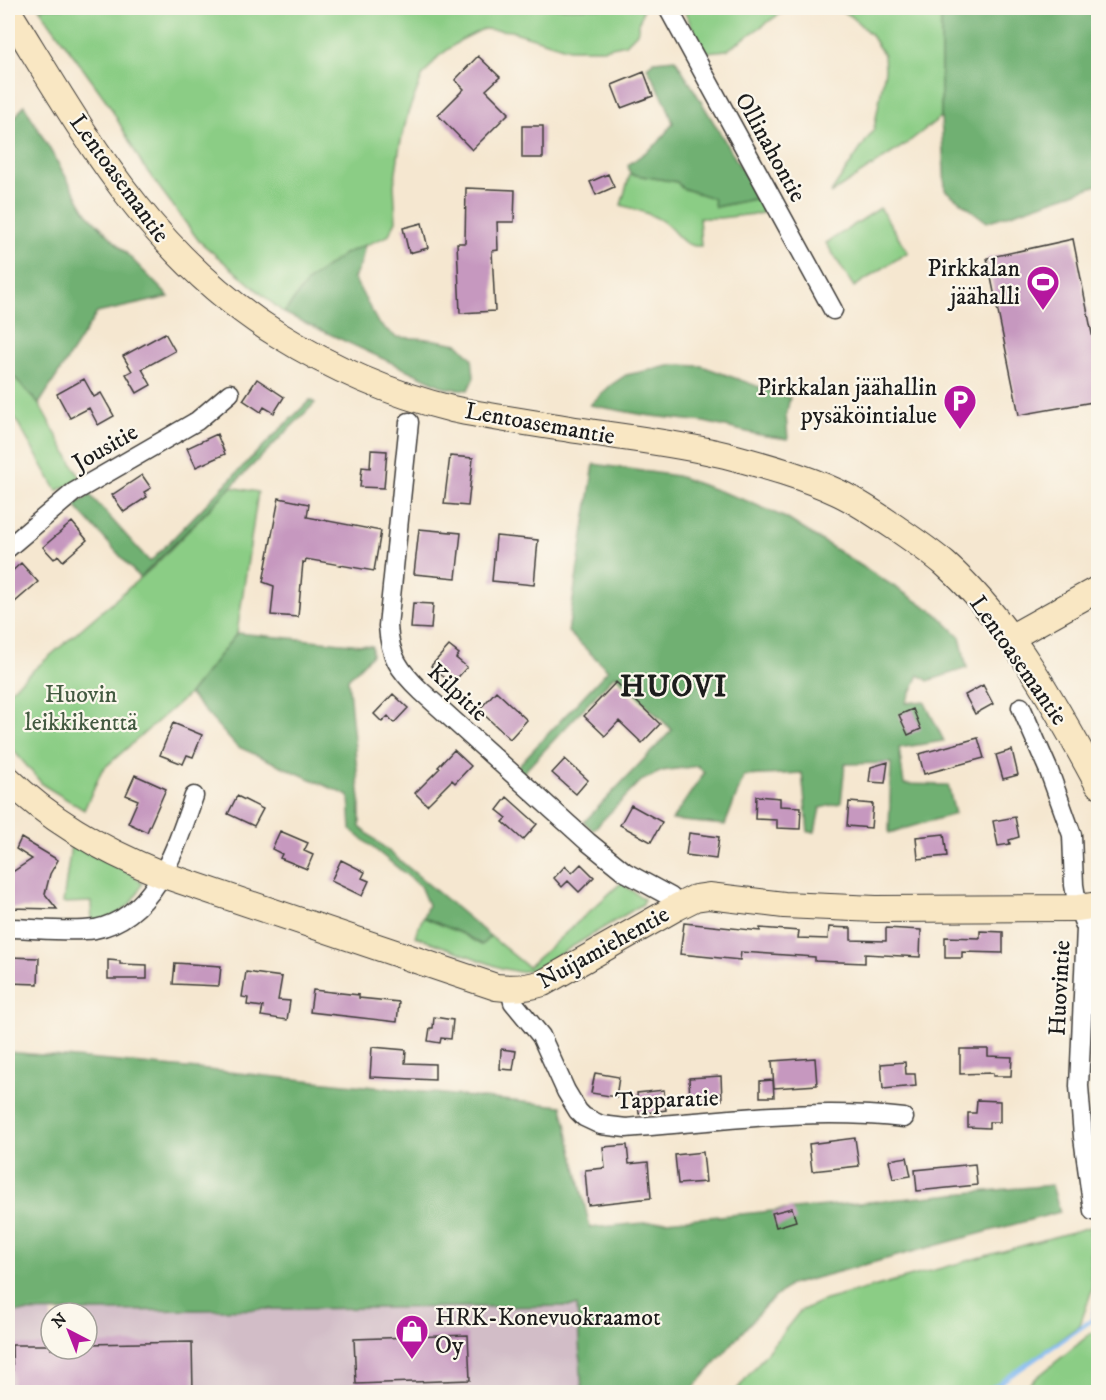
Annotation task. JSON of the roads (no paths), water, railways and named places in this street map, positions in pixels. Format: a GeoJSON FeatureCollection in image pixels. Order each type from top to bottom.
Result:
{"type":"FeatureCollection","features":[{"type":"Feature","properties":{"kind":"main road","name":"Lentoasemantie"},"geometry":{"type":"LineString","coordinates":[[8,11],[104,165],[141,214],[186,264],[219,292],[276,333],[363,379],[437,405],[704,450],[779,470],[840,494],[880,516],[944,563],[979,599],[1010,638],[1070,732],[1098,784]]}},
{"type":"Feature","properties":{"kind":"main road"},"geometry":{"type":"LineString","coordinates":[[1010,638],[1098,589]]}},
{"type":"Feature","properties":{"kind":"main road","name":"Nuijamiehentie"},"geometry":{"type":"LineString","coordinates":[[8,779],[31,800],[81,836],[123,859],[496,987],[510,989],[527,988],[543,983],[677,907],[695,898],[709,896],[784,905],[876,909],[1088,907]]}},
{"type":"Feature","properties":{"kind":"street","name":"Ollinahontie"},"geometry":{"type":"LineString","coordinates":[[668,8],[832,310]]}},
{"type":"Feature","properties":{"kind":"street","name":"Jousitie"},"geometry":{"type":"LineString","coordinates":[[8,548],[74,492],[197,421],[230,393]]}},
{"type":"Feature","properties":{"kind":"street","name":"Kilpitie"},"geometry":{"type":"LineString","coordinates":[[409,422],[388,626],[391,652],[397,665],[421,691],[588,842],[625,872],[671,897],[677,907]]}},
{"type":"Feature","properties":{"kind":"street","name":"Huovintie"},"geometry":{"type":"LineString","coordinates":[[1021,706],[1049,771],[1072,835],[1074,885],[1088,907],[1079,1086],[1093,1210]]}},
{"type":"Feature","properties":{"kind":"street"},"geometry":{"type":"LineString","coordinates":[[8,928],[82,930],[103,927],[124,918],[140,905],[162,874],[178,841],[194,796]]}},
{"type":"Feature","properties":{"kind":"street","name":"Tapparatie"},"geometry":{"type":"LineString","coordinates":[[510,989],[513,1002],[541,1036],[566,1091],[578,1111],[584,1117],[602,1125],[626,1128],[810,1114],[860,1113],[904,1118]]}},
{"type":"Feature","properties":{"kind":"waterway"},"geometry":{"type":"LineString","coordinates":[[986,1392],[1092,1320],[1098,1296]]}},
{"type":"Feature","properties":{"kind":"place","name":"Pirkkalan jäähalli"},"geometry":{"type":"Point","coordinates":[1043,311]}},
{"type":"Feature","properties":{"kind":"place","name":"Pirkkalan jäähallin pysäköintialue"},"geometry":{"type":"Point","coordinates":[960,430]}},
{"type":"Feature","properties":{"kind":"place","name":"HRK-Konevuokraamot Oy"},"geometry":{"type":"Point","coordinates":[412,1360]}},
{"type":"Feature","properties":{"kind":"district","name":"HUOVI"},"geometry":{"type":"Point","coordinates":[674,686]}},
{"type":"Feature","properties":{"kind":"park label","name":"Huovin leikkikenttä"},"geometry":{"type":"Point","coordinates":[81,708]}}]}
